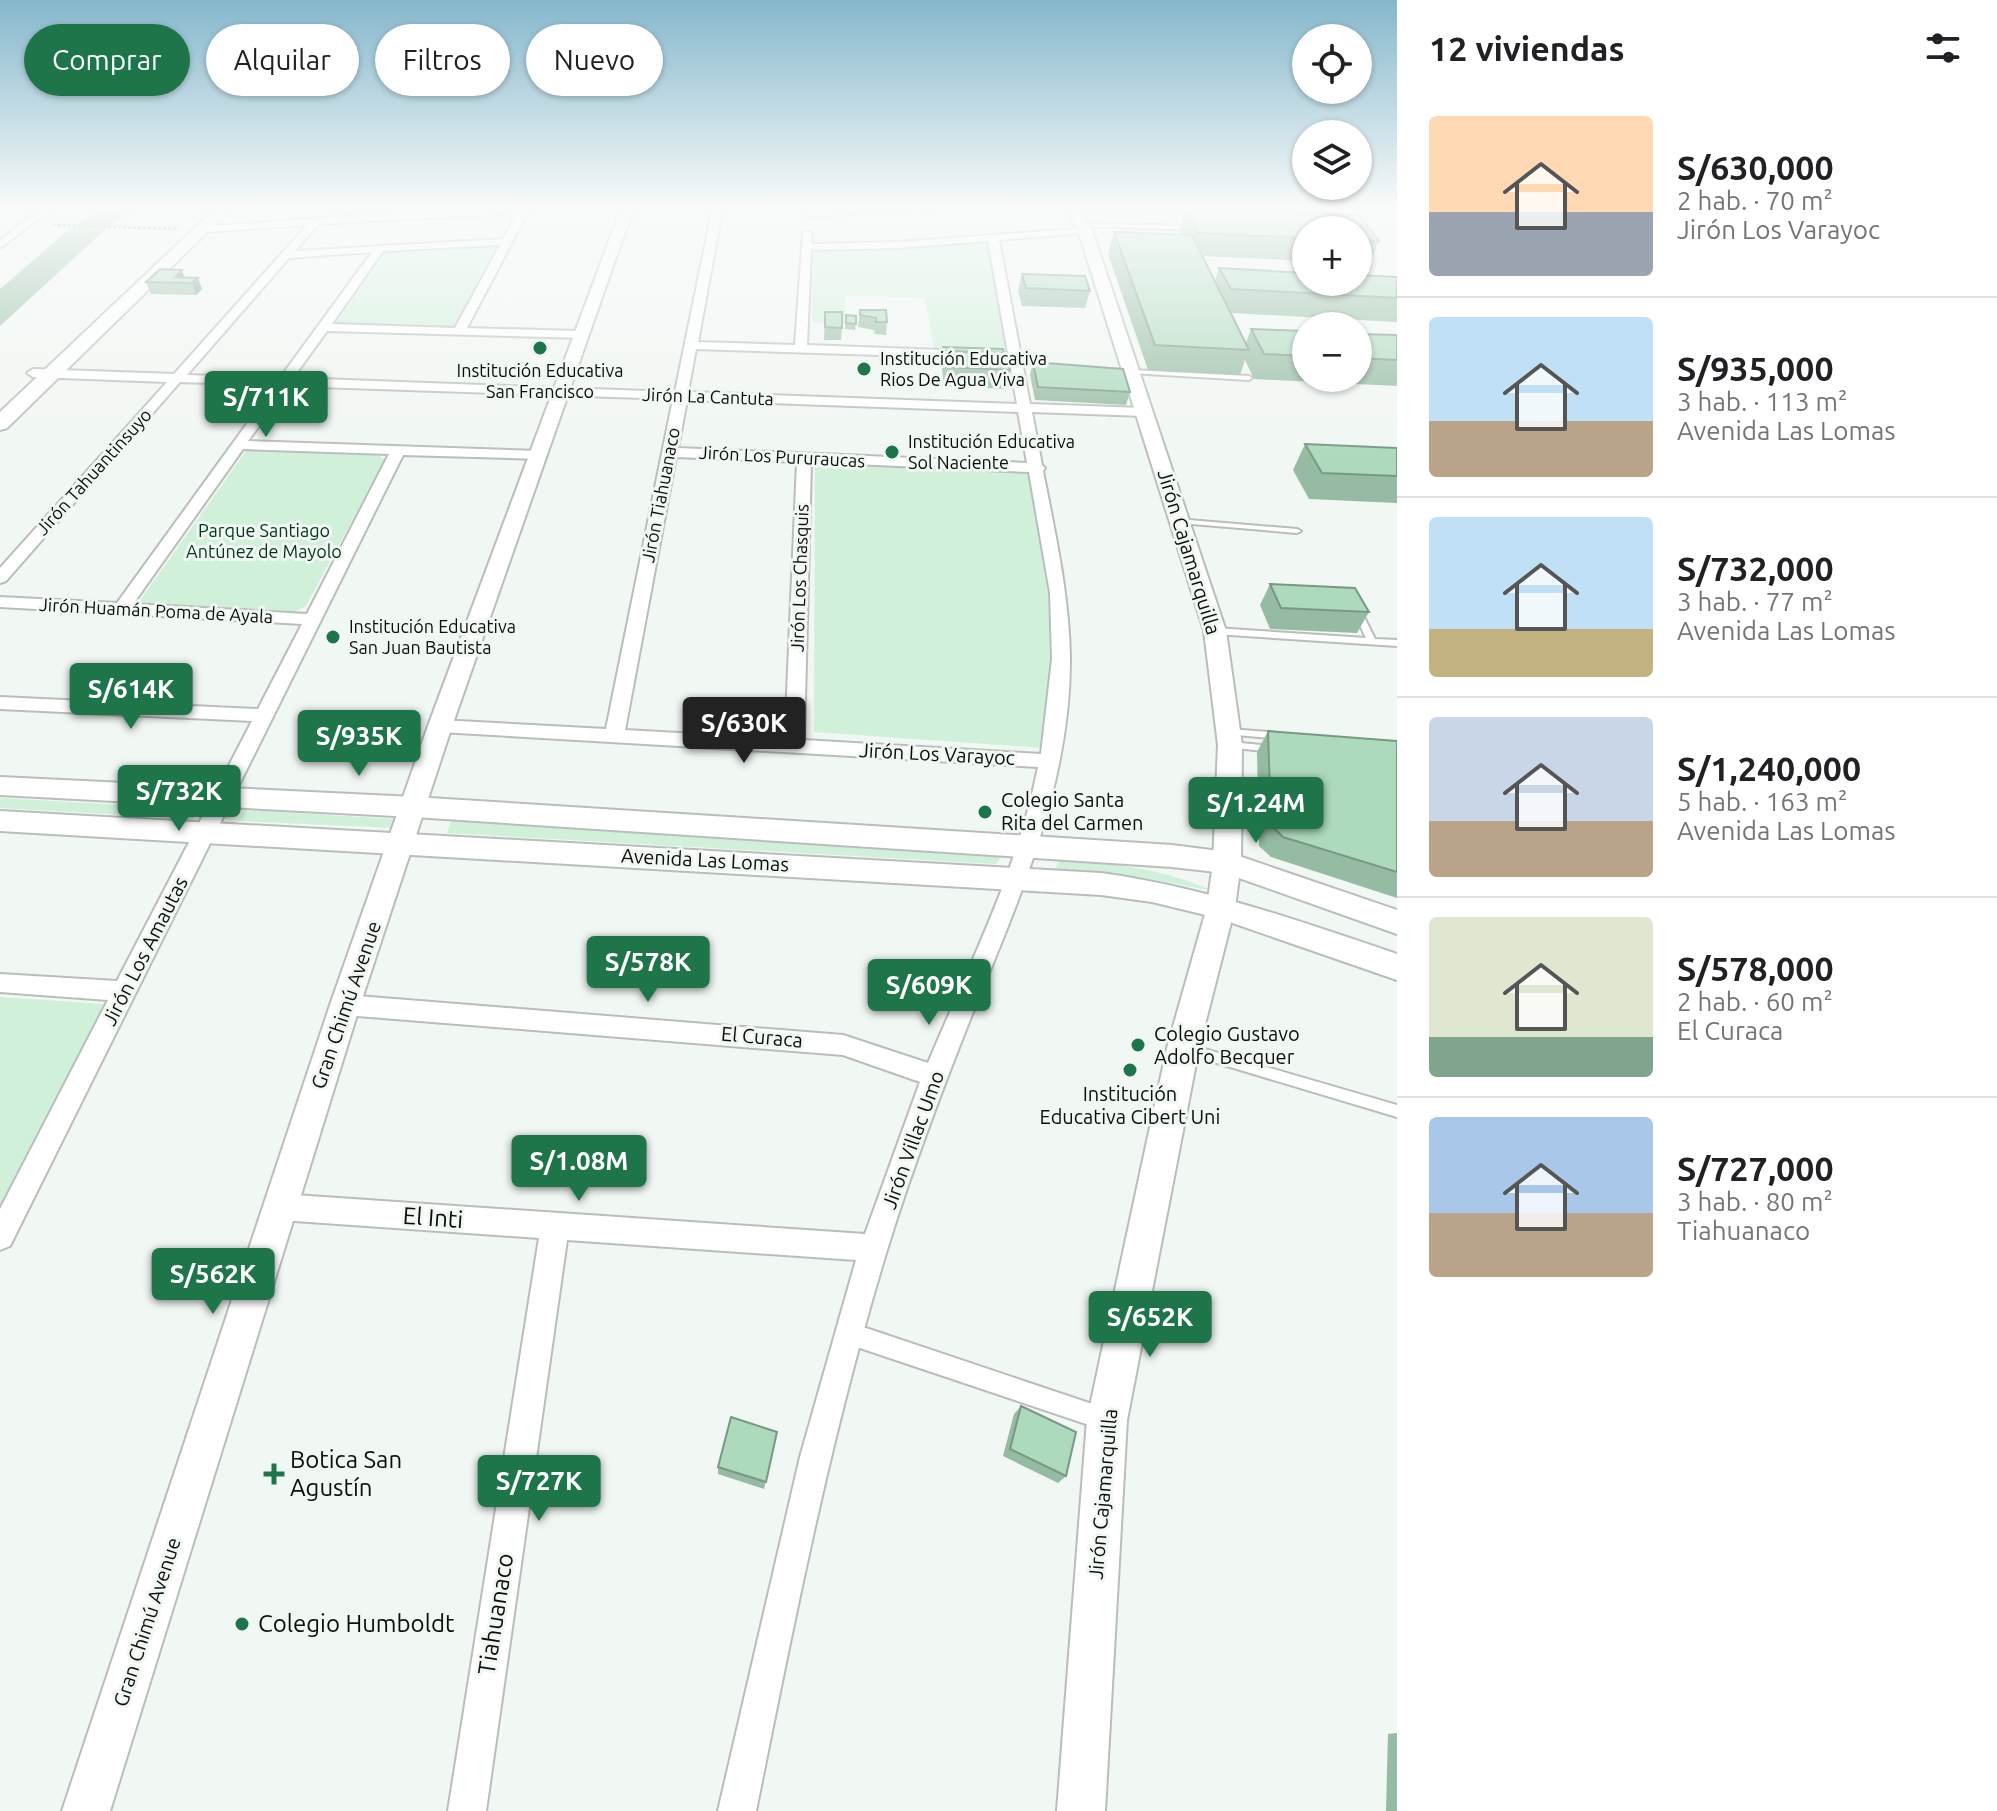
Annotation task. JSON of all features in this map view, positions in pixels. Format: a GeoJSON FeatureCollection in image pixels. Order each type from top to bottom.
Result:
{"type":"FeatureCollection","features":[{"type":"Feature","properties":{"kind":"main road"},"geometry":{"type":"LineString","coordinates":[[0,404],[121,291]]}},
{"type":"Feature","properties":{"kind":"main road"},"geometry":{"type":"LineString","coordinates":[[0,424],[141,291]]}},
{"type":"Feature","properties":{"kind":"main road","name":"Avenida Las Lomas"},"geometry":{"type":"LineString","coordinates":[[0,786],[414,807],[1027,846],[1227,863],[1397,922]]}},
{"type":"Feature","properties":{"kind":"main road","name":"Avenida Las Lomas"},"geometry":{"type":"LineString","coordinates":[[0,821],[1018,879],[1152,891],[1221,907],[1397,967]]}},
{"type":"Feature","properties":{"kind":"main road"},"geometry":{"type":"LineString","coordinates":[[1335,945],[1326,919],[1330,910],[1341,903]]}},
{"type":"Feature","properties":{"kind":"street","name":"Jirón Tahuantinsuyo"},"geometry":{"type":"LineString","coordinates":[[0,578],[255,291]]}},
{"type":"Feature","properties":{"kind":"street"},"geometry":{"type":"LineString","coordinates":[[121,609],[349,291]]}},
{"type":"Feature","properties":{"kind":"street"},"geometry":{"type":"LineString","coordinates":[[459,332],[482,291]]}},
{"type":"Feature","properties":{"kind":"street","name":"Gran Chimú Avenue"},"geometry":{"type":"LineString","coordinates":[[86,1811],[345,1005],[440,726],[540,455],[597,291]]}},
{"type":"Feature","properties":{"kind":"street","name":"Jirón Tiahuanaco"},"geometry":{"type":"LineString","coordinates":[[614,736],[702,291]]}},
{"type":"Feature","properties":{"kind":"street"},"geometry":{"type":"LineString","coordinates":[[801,349],[804,291]]}},
{"type":"Feature","properties":{"kind":"street","name":"Jirón Villac Umo"},"geometry":{"type":"LineString","coordinates":[[737,1811],[788,1576],[848,1333],[874,1248],[935,1076],[1018,879],[1051,761],[1060,695],[1062,627],[1038,468],[1025,408],[1008,356],[1000,291]]}},
{"type":"Feature","properties":{"kind":"street","name":"Jirón Cajamarquilla"},"geometry":{"type":"LineString","coordinates":[[1081,1811],[1107,1420],[1183,1048],[1221,907],[1227,863],[1229,739],[1215,631],[1103,291]]}},
{"type":"Feature","properties":{"kind":"street"},"geometry":{"type":"LineString","coordinates":[[323,327],[580,335]]}},
{"type":"Feature","properties":{"kind":"street"},"geometry":{"type":"LineString","coordinates":[[691,345],[985,355]]}},
{"type":"Feature","properties":{"kind":"street","name":"Jirón La Cantuta"},"geometry":{"type":"LineString","coordinates":[[33,373],[1144,412]]}},
{"type":"Feature","properties":{"kind":"street"},"geometry":{"type":"LineString","coordinates":[[239,445],[540,455]]}},
{"type":"Feature","properties":{"kind":"street","name":"Jirón Los Amautas"},"geometry":{"type":"LineString","coordinates":[[0,1237],[398,451]]}},
{"type":"Feature","properties":{"kind":"street","name":"Jirón Los Pururaucas"},"geometry":{"type":"LineString","coordinates":[[669,452],[1038,468]]}},
{"type":"Feature","properties":{"kind":"street","name":"Jirón Los Chasquis"},"geometry":{"type":"LineString","coordinates":[[794,746],[804,458]]}},
{"type":"Feature","properties":{"kind":"street","name":"Jirón Huamán Poma de Ayala"},"geometry":{"type":"LineString","coordinates":[[0,602],[312,619]]}},
{"type":"Feature","properties":{"kind":"street"},"geometry":{"type":"LineString","coordinates":[[0,703],[264,715]]}},
{"type":"Feature","properties":{"kind":"street","name":"Jirón Los Varayoc"},"geometry":{"type":"LineString","coordinates":[[440,726],[1051,761]]}},
{"type":"Feature","properties":{"kind":"street"},"geometry":{"type":"LineString","coordinates":[[0,983],[124,991]]}},
{"type":"Feature","properties":{"kind":"street","name":"El Curaca"},"geometry":{"type":"LineString","coordinates":[[345,1005],[843,1045],[935,1076]]}},
{"type":"Feature","properties":{"kind":"street","name":"El Inti"},"geometry":{"type":"LineString","coordinates":[[280,1207],[874,1248]]}},
{"type":"Feature","properties":{"kind":"street","name":"Tiahuanaco"},"geometry":{"type":"LineString","coordinates":[[467,1811],[555,1227]]}},
{"type":"Feature","properties":{"kind":"street"},"geometry":{"type":"LineString","coordinates":[[848,1333],[1107,1420]]}},
{"type":"Feature","properties":{"kind":"lane"},"geometry":{"type":"LineString","coordinates":[[1131,372],[1249,378]]}},
{"type":"Feature","properties":{"kind":"lane"},"geometry":{"type":"LineString","coordinates":[[1180,521],[1297,531]]}},
{"type":"Feature","properties":{"kind":"lane"},"geometry":{"type":"LineString","coordinates":[[1358,613],[1372,642]]}},
{"type":"Feature","properties":{"kind":"lane"},"geometry":{"type":"LineString","coordinates":[[1215,631],[1397,643]]}},
{"type":"Feature","properties":{"kind":"lane"},"geometry":{"type":"LineString","coordinates":[[1229,739],[1295,737]]}},
{"type":"Feature","properties":{"kind":"lane"},"geometry":{"type":"LineString","coordinates":[[1229,739],[1283,749]]}},
{"type":"Feature","properties":{"kind":"lane"},"geometry":{"type":"LineString","coordinates":[[1183,1048],[1397,1111]]}},
{"type":"Feature","properties":{"kind":"green space"},"geometry":{"type":"Polygon","coordinates":[[[359,291],[473,291],[452,329],[335,325],[359,291]]]}},
{"type":"Feature","properties":{"kind":"green space"},"geometry":{"type":"Polygon","coordinates":[[[812,291],[998,291],[1009,353],[934,348],[925,298],[845,295],[845,324],[812,322],[812,291]]]}},
{"type":"Feature","properties":{"kind":"green space","name":"Parque Santiago Antúnez de Mayolo"},"geometry":{"type":"Polygon","coordinates":[[[246,451],[377,454],[385,460],[306,606],[292,613],[139,602],[246,451]]]}},
{"type":"Feature","properties":{"kind":"green space"},"geometry":{"type":"Polygon","coordinates":[[[815,463],[1028,472],[1048,595],[1050,667],[1044,748],[814,732],[815,463]]]}},
{"type":"Feature","properties":{"kind":"green space"},"geometry":{"type":"Polygon","coordinates":[[[0,798],[196,809],[193,819],[0,808],[0,798]]]}},
{"type":"Feature","properties":{"kind":"green space"},"geometry":{"type":"Polygon","coordinates":[[[244,810],[396,819],[392,828],[237,821],[244,810]]]}},
{"type":"Feature","properties":{"kind":"green space"},"geometry":{"type":"Polygon","coordinates":[[[451,821],[1003,854],[996,864],[447,833],[451,821]]]}},
{"type":"Feature","properties":{"kind":"green space"},"geometry":{"type":"Polygon","coordinates":[[[1061,858],[1157,872],[1213,891],[1151,879],[1055,869],[1061,858]]]}},
{"type":"Feature","properties":{"kind":"green space"},"geometry":{"type":"Polygon","coordinates":[[[0,997],[104,1004],[0,1211],[0,997]]]}},
{"type":"Feature","properties":{"kind":"shaded area"},"geometry":{"type":"Polygon","coordinates":[[[0,291],[39,291],[0,326],[0,291]]]}},
{"type":"Feature","properties":{"kind":"building"},"geometry":{"type":"Polygon","coordinates":[[[1135,291],[1220,291],[1249,350],[1155,345],[1135,291]]]}},
{"type":"Feature","properties":{"kind":"building"},"geometry":{"type":"Polygon","coordinates":[[[1372,291],[1397,291],[1397,298],[1360,296],[1372,296],[1372,291]]]}},
{"type":"Feature","properties":{"kind":"building"},"geometry":{"type":"Polygon","coordinates":[[[860,310],[886,310],[887,322],[876,322],[876,318],[860,315],[860,310]]]}},
{"type":"Feature","properties":{"kind":"building"},"geometry":{"type":"Polygon","coordinates":[[[825,312],[842,312],[842,328],[825,327],[825,312]]]}},
{"type":"Feature","properties":{"kind":"building"},"geometry":{"type":"Polygon","coordinates":[[[846,315],[856,316],[856,324],[846,323],[846,315]]]}},
{"type":"Feature","properties":{"kind":"building"},"geometry":{"type":"Polygon","coordinates":[[[1251,329],[1292,330],[1292,355],[1264,354],[1251,329]]]}},
{"type":"Feature","properties":{"kind":"building"},"geometry":{"type":"Polygon","coordinates":[[[1372,334],[1397,335],[1397,360],[1372,359],[1372,334]]]}},
{"type":"Feature","properties":{"kind":"building"},"geometry":{"type":"Polygon","coordinates":[[[943,347],[1003,349],[1004,353],[945,351],[944,357],[943,347]]]}},
{"type":"Feature","properties":{"kind":"building"},"geometry":{"type":"Polygon","coordinates":[[[945,351],[1007,354],[1010,370],[947,367],[945,351]]]}},
{"type":"Feature","properties":{"kind":"building"},"geometry":{"type":"Polygon","coordinates":[[[1033,362],[1123,369],[1130,392],[1038,387],[1033,362]]]}},
{"type":"Feature","properties":{"kind":"building"},"geometry":{"type":"Polygon","coordinates":[[[1305,444],[1397,448],[1397,476],[1322,473],[1305,444]]]}},
{"type":"Feature","properties":{"kind":"building"},"geometry":{"type":"Polygon","coordinates":[[[1270,584],[1355,588],[1369,612],[1281,608],[1270,584]]]}},
{"type":"Feature","properties":{"kind":"building"},"geometry":{"type":"Polygon","coordinates":[[[1268,731],[1397,741],[1397,872],[1283,837],[1271,825],[1268,731]]]}},
{"type":"Feature","properties":{"kind":"building"},"geometry":{"type":"Polygon","coordinates":[[[1021,1406],[1076,1432],[1066,1476],[1010,1449],[1021,1406]]]}},
{"type":"Feature","properties":{"kind":"building"},"geometry":{"type":"Polygon","coordinates":[[[731,1417],[777,1432],[766,1482],[718,1467],[731,1417]]]}},
{"type":"Feature","properties":{"kind":"place","name":"Institución Educativa San Francisco"},"geometry":{"type":"Point","coordinates":[540,348]}},
{"type":"Feature","properties":{"kind":"place","name":"Institución Educativa Rios De Agua Viva"},"geometry":{"type":"Point","coordinates":[864,369]}},
{"type":"Feature","properties":{"kind":"place","name":"Institución Educativa Sol Naciente"},"geometry":{"type":"Point","coordinates":[892,452]}},
{"type":"Feature","properties":{"kind":"place","name":"Institución Educativa San Juan Bautista"},"geometry":{"type":"Point","coordinates":[333,637]}},
{"type":"Feature","properties":{"kind":"place","name":"Colegio Santa Rita del Carmen"},"geometry":{"type":"Point","coordinates":[985,812]}},
{"type":"Feature","properties":{"kind":"place","name":"Colegio Gustavo Adolfo Becquer"},"geometry":{"type":"Point","coordinates":[1138,1045]}},
{"type":"Feature","properties":{"kind":"place","name":"Institución Educativa Cibert Uni"},"geometry":{"type":"Point","coordinates":[1130,1070]}},
{"type":"Feature","properties":{"kind":"place","name":"Botica San Agustín"},"geometry":{"type":"Point","coordinates":[274,1474]}},
{"type":"Feature","properties":{"kind":"place","name":"Colegio Humboldt"},"geometry":{"type":"Point","coordinates":[242,1624]}}]}
